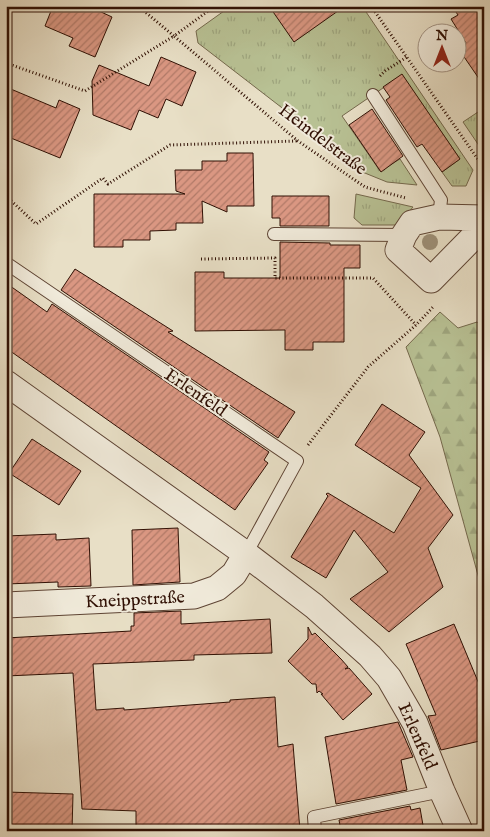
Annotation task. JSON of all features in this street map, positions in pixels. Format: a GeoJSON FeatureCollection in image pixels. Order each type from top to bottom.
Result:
{"type":"FeatureCollection","features":[{"type":"Feature","properties":{"kind":"street"},"geometry":{"type":"LineString","coordinates":[[484,218],[440,209],[412,223],[404,235],[398,250],[431,280],[484,226]]}},
{"type":"Feature","properties":{"kind":"street","name":"Erlenfeld"},"geometry":{"type":"LineString","coordinates":[[6,383],[246,554],[314,606],[370,656],[389,678],[414,723],[460,831]]}},
{"type":"Feature","properties":{"kind":"street","name":"Kneippstraße"},"geometry":{"type":"LineString","coordinates":[[6,605],[194,596],[218,588],[234,574],[246,554]]}},
{"type":"Feature","properties":{"kind":"lane"},"geometry":{"type":"LineString","coordinates":[[373,95],[440,209]]}},
{"type":"Feature","properties":{"kind":"lane"},"geometry":{"type":"LineString","coordinates":[[274,234],[404,235]]}},
{"type":"Feature","properties":{"kind":"lane","name":"Erlenfeld"},"geometry":{"type":"LineString","coordinates":[[6,263],[297,461]]}},
{"type":"Feature","properties":{"kind":"lane"},"geometry":{"type":"LineString","coordinates":[[246,554],[297,461]]}},
{"type":"Feature","properties":{"kind":"lane"},"geometry":{"type":"LineString","coordinates":[[315,831],[314,817],[442,791]]}},
{"type":"Feature","properties":{"kind":"path","name":"Heindelstraße"},"geometry":{"type":"LineString","coordinates":[[138,6],[298,141],[365,187],[440,209]]}},
{"type":"Feature","properties":{"kind":"path"},"geometry":{"type":"LineString","coordinates":[[6,63],[85,91],[174,36],[215,6]]}},
{"type":"Feature","properties":{"kind":"path"},"geometry":{"type":"LineString","coordinates":[[371,6],[484,168]]}},
{"type":"Feature","properties":{"kind":"path"},"geometry":{"type":"LineString","coordinates":[[373,95],[376,80],[385,71],[407,57]]}},
{"type":"Feature","properties":{"kind":"path"},"geometry":{"type":"LineString","coordinates":[[6,196],[36,224],[103,178],[108,184],[170,145],[298,141]]}},
{"type":"Feature","properties":{"kind":"path"},"geometry":{"type":"LineString","coordinates":[[201,259],[275,258],[275,278],[373,278],[416,325]]}},
{"type":"Feature","properties":{"kind":"path"},"geometry":{"type":"LineString","coordinates":[[297,461],[303,450],[368,367],[416,325],[441,299],[431,280]]}},
{"type":"Feature","properties":{"kind":"green space"},"geometry":{"type":"Polygon","coordinates":[[[231,6],[362,6],[473,170],[466,186],[452,186],[442,172],[460,159],[402,75],[342,116],[380,171],[400,159],[417,185],[387,182],[355,169],[312,131],[198,43],[196,31],[231,6]]]}},
{"type":"Feature","properties":{"kind":"green space"},"geometry":{"type":"Polygon","coordinates":[[[484,108],[484,153],[463,122],[484,108]]]}},
{"type":"Feature","properties":{"kind":"green space"},"geometry":{"type":"Polygon","coordinates":[[[356,194],[413,207],[398,225],[362,225],[354,218],[356,194]]]}},
{"type":"Feature","properties":{"kind":"green space"},"geometry":{"type":"Polygon","coordinates":[[[440,312],[458,328],[477,322],[484,328],[484,597],[440,437],[406,347],[440,312]]]}},
{"type":"Feature","properties":{"kind":"building"},"geometry":{"type":"Polygon","coordinates":[[[53,6],[88,6],[112,17],[95,57],[69,46],[73,38],[45,26],[53,6]]]}},
{"type":"Feature","properties":{"kind":"building"},"geometry":{"type":"Polygon","coordinates":[[[269,6],[345,6],[294,42],[269,6]]]}},
{"type":"Feature","properties":{"kind":"building"},"geometry":{"type":"Polygon","coordinates":[[[452,6],[484,6],[484,86],[468,63],[468,22],[453,22],[451,19],[458,15],[452,6]]]}},
{"type":"Feature","properties":{"kind":"building"},"geometry":{"type":"Polygon","coordinates":[[[161,57],[196,72],[182,106],[166,99],[158,118],[139,110],[131,130],[93,115],[92,81],[99,65],[149,86],[161,57]]]}},
{"type":"Feature","properties":{"kind":"building"},"geometry":{"type":"Polygon","coordinates":[[[402,74],[460,159],[442,172],[422,144],[417,147],[386,100],[390,97],[383,87],[402,74]]]}},
{"type":"Feature","properties":{"kind":"building"},"geometry":{"type":"Polygon","coordinates":[[[6,87],[56,108],[59,100],[80,109],[60,158],[6,136],[6,87]]]}},
{"type":"Feature","properties":{"kind":"building"},"geometry":{"type":"Polygon","coordinates":[[[372,109],[403,156],[381,172],[349,125],[372,109]]]}},
{"type":"Feature","properties":{"kind":"building"},"geometry":{"type":"Polygon","coordinates":[[[227,153],[253,153],[254,206],[227,206],[227,212],[202,201],[203,223],[176,223],[176,230],[150,231],[150,240],[123,240],[123,247],[94,247],[94,194],[185,194],[176,191],[175,170],[202,170],[202,161],[227,161],[227,153]]]}},
{"type":"Feature","properties":{"kind":"building"},"geometry":{"type":"Polygon","coordinates":[[[272,196],[329,196],[329,226],[280,226],[280,218],[272,218],[272,196]]]}},
{"type":"Feature","properties":{"kind":"building"},"geometry":{"type":"Polygon","coordinates":[[[280,242],[360,245],[360,268],[344,268],[344,342],[313,342],[313,350],[285,350],[285,330],[195,331],[195,272],[224,272],[224,278],[280,278],[280,242]]]}},
{"type":"Feature","properties":{"kind":"building"},"geometry":{"type":"Polygon","coordinates":[[[75,269],[173,331],[168,332],[295,412],[278,438],[61,290],[75,269]]]}},
{"type":"Feature","properties":{"kind":"building"},"geometry":{"type":"Polygon","coordinates":[[[6,283],[47,312],[52,304],[269,452],[264,460],[268,463],[235,510],[6,348],[6,283]]]}},
{"type":"Feature","properties":{"kind":"building"},"geometry":{"type":"Polygon","coordinates":[[[382,404],[425,432],[409,455],[453,515],[428,548],[443,587],[389,632],[350,599],[388,572],[354,530],[326,578],[291,557],[328,496],[326,494],[328,493],[394,533],[421,488],[355,445],[382,404]]]}},
{"type":"Feature","properties":{"kind":"building"},"geometry":{"type":"Polygon","coordinates":[[[32,439],[81,471],[59,505],[9,473],[32,439]]]}},
{"type":"Feature","properties":{"kind":"building"},"geometry":{"type":"Polygon","coordinates":[[[178,528],[180,582],[133,585],[132,530],[178,528]]]}},
{"type":"Feature","properties":{"kind":"building"},"geometry":{"type":"Polygon","coordinates":[[[56,534],[56,540],[89,538],[91,586],[58,587],[58,582],[6,584],[6,536],[56,534]]]}},
{"type":"Feature","properties":{"kind":"building"},"geometry":{"type":"Polygon","coordinates":[[[181,611],[181,624],[270,619],[272,653],[194,655],[194,660],[93,664],[96,710],[124,708],[124,710],[275,697],[278,747],[293,744],[300,831],[136,831],[136,811],[82,809],[73,673],[6,676],[6,638],[131,631],[131,626],[134,626],[134,613],[181,611]]]}},
{"type":"Feature","properties":{"kind":"building"},"geometry":{"type":"Polygon","coordinates":[[[454,624],[484,696],[484,740],[441,750],[428,716],[436,715],[406,644],[454,624]]]}},
{"type":"Feature","properties":{"kind":"building"},"geometry":{"type":"Polygon","coordinates":[[[308,627],[312,635],[315,633],[348,667],[345,669],[349,668],[372,694],[343,720],[321,694],[323,694],[319,691],[317,693],[316,684],[312,684],[288,661],[308,639],[308,627]]]}},
{"type":"Feature","properties":{"kind":"building"},"geometry":{"type":"Polygon","coordinates":[[[398,722],[413,757],[401,760],[407,790],[336,804],[325,737],[398,722]]]}},
{"type":"Feature","properties":{"kind":"building"},"geometry":{"type":"Polygon","coordinates":[[[6,792],[73,794],[72,831],[6,831],[6,792]]]}},
{"type":"Feature","properties":{"kind":"building"},"geometry":{"type":"Polygon","coordinates":[[[410,806],[411,810],[420,808],[424,831],[341,831],[339,820],[410,806]]]}}]}
